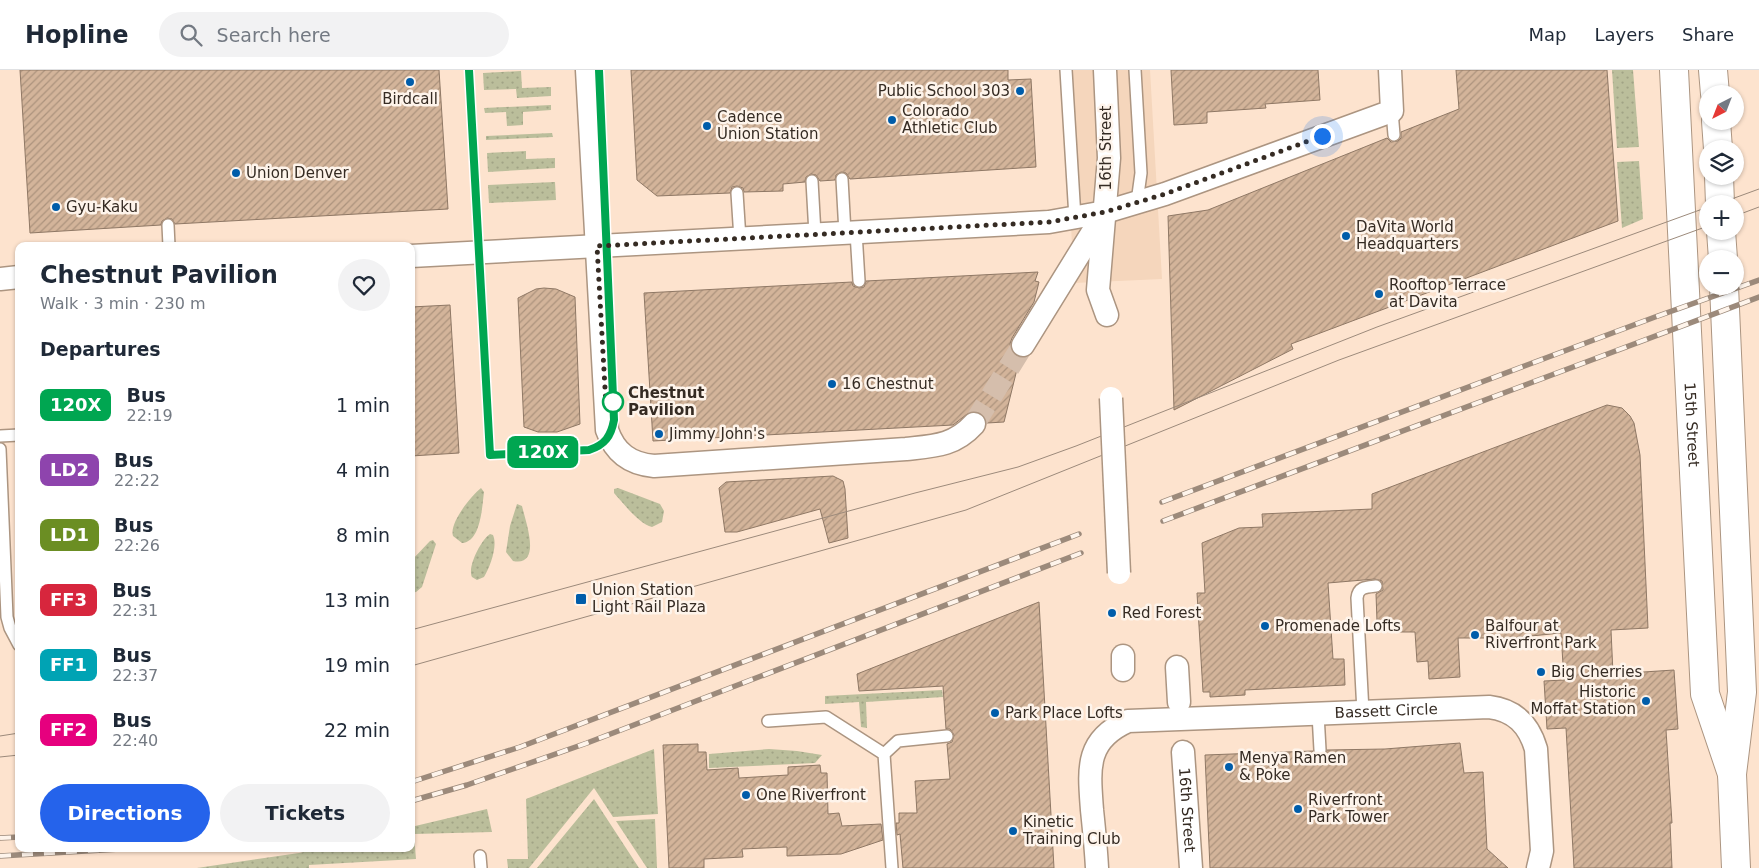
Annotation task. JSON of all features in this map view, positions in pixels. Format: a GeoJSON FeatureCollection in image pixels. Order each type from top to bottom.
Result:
{"type":"FeatureCollection","features":[{"type":"Feature","properties":{"kind":"main road","name":"15th Street"},"geometry":{"type":"LineString","coordinates":[[1674,70],[1705,694],[1732,774]]}},
{"type":"Feature","properties":{"kind":"main road"},"geometry":{"type":"LineString","coordinates":[[1713,70],[1714,85]]}},
{"type":"Feature","properties":{"kind":"main road","name":"15th Street"},"geometry":{"type":"LineString","coordinates":[[1724,295],[1742,692],[1732,774],[1736,868]]}},
{"type":"Feature","properties":{"kind":"street"},"geometry":{"type":"LineString","coordinates":[[587,70],[608,430],[615,448],[623,456],[633,462],[645,465],[896,450],[932,446],[952,441],[974,424]]}},
{"type":"Feature","properties":{"kind":"street","name":"16th Street"},"geometry":{"type":"LineString","coordinates":[[1105,70],[1110,158],[1098,290],[1107,315]]}},
{"type":"Feature","properties":{"kind":"street"},"geometry":{"type":"LineString","coordinates":[[415,256],[1049,222],[1075,218],[1105,212],[1165,194],[1392,111],[1390,70]]}},
{"type":"Feature","properties":{"kind":"street"},"geometry":{"type":"LineString","coordinates":[[1023,345],[1105,212]]}},
{"type":"Feature","properties":{"kind":"street"},"geometry":{"type":"LineString","coordinates":[[0,279],[15,277]]}},
{"type":"Feature","properties":{"kind":"street"},"geometry":{"type":"LineString","coordinates":[[1111,398],[1119,573]]}},
{"type":"Feature","properties":{"kind":"street"},"geometry":{"type":"LineString","coordinates":[[1176,667],[1179,702]]}},
{"type":"Feature","properties":{"kind":"street","name":"Bassett Circle"},"geometry":{"type":"LineString","coordinates":[[1098,868],[1090,762],[1095,749],[1103,737],[1114,727],[1128,721],[1489,707],[1505,710],[1519,719],[1530,731],[1536,749],[1542,851],[1538,868]]}},
{"type":"Feature","properties":{"kind":"street","name":"16th Street"},"geometry":{"type":"LineString","coordinates":[[1183,752],[1191,868]]}},
{"type":"Feature","properties":{"kind":"lane"},"geometry":{"type":"LineString","coordinates":[[1066,70],[1075,218]]}},
{"type":"Feature","properties":{"kind":"lane","name":"16th Street"},"geometry":{"type":"LineString","coordinates":[[1135,70],[1141,173],[1137,202]]}},
{"type":"Feature","properties":{"kind":"lane"},"geometry":{"type":"LineString","coordinates":[[1392,111],[1394,135]]}},
{"type":"Feature","properties":{"kind":"lane"},"geometry":{"type":"LineString","coordinates":[[842,179],[859,281]]}},
{"type":"Feature","properties":{"kind":"lane"},"geometry":{"type":"LineString","coordinates":[[812,181],[815,234]]}},
{"type":"Feature","properties":{"kind":"lane"},"geometry":{"type":"LineString","coordinates":[[737,193],[740,239]]}},
{"type":"Feature","properties":{"kind":"lane"},"geometry":{"type":"LineString","coordinates":[[168,225],[169,242]]}},
{"type":"Feature","properties":{"kind":"lane"},"geometry":{"type":"LineString","coordinates":[[0,436],[15,435]]}},
{"type":"Feature","properties":{"kind":"lane"},"geometry":{"type":"LineString","coordinates":[[0,449],[7,617],[15,637]]}},
{"type":"Feature","properties":{"kind":"lane"},"geometry":{"type":"LineString","coordinates":[[1363,712],[1357,598],[1359,591],[1362,589],[1376,586]]}},
{"type":"Feature","properties":{"kind":"lane"},"geometry":{"type":"LineString","coordinates":[[1318,714],[1320,750]]}},
{"type":"Feature","properties":{"kind":"lane"},"geometry":{"type":"LineString","coordinates":[[768,721],[826,717],[884,754]]}},
{"type":"Feature","properties":{"kind":"lane"},"geometry":{"type":"LineString","coordinates":[[884,754],[898,741],[947,736]]}},
{"type":"Feature","properties":{"kind":"lane"},"geometry":{"type":"LineString","coordinates":[[884,754],[892,868]]}},
{"type":"Feature","properties":{"kind":"shaded area"},"geometry":{"type":"Polygon","coordinates":[[[1063,70],[1150,70],[1162,279],[1074,283],[1063,70]]]}},
{"type":"Feature","properties":{"kind":"green space"},"geometry":{"type":"Polygon","coordinates":[[[1612,70],[1633,70],[1639,147],[1617,148],[1612,70]]]}},
{"type":"Feature","properties":{"kind":"green space"},"geometry":{"type":"Polygon","coordinates":[[[521,71],[522,88],[551,87],[551,96],[517,98],[516,89],[484,90],[483,73],[521,71]]]}},
{"type":"Feature","properties":{"kind":"green space"},"geometry":{"type":"Polygon","coordinates":[[[551,105],[551,110],[523,112],[523,125],[507,126],[506,112],[485,113],[484,108],[551,105]]]}},
{"type":"Feature","properties":{"kind":"green space"},"geometry":{"type":"Polygon","coordinates":[[[552,133],[553,137],[486,140],[486,136],[552,133]]]}},
{"type":"Feature","properties":{"kind":"green space"},"geometry":{"type":"Polygon","coordinates":[[[526,151],[526,159],[555,158],[555,168],[488,172],[487,153],[526,151]]]}},
{"type":"Feature","properties":{"kind":"green space"},"geometry":{"type":"Polygon","coordinates":[[[1639,161],[1643,219],[1622,228],[1617,162],[1639,161]]]}},
{"type":"Feature","properties":{"kind":"green space"},"geometry":{"type":"Polygon","coordinates":[[[555,182],[556,200],[489,203],[488,185],[555,182]]]}},
{"type":"Feature","properties":{"kind":"green space"},"geometry":{"type":"Polygon","coordinates":[[[481,488],[484,492],[477,530],[473,537],[462,543],[453,536],[454,524],[467,503],[481,488]]]}},
{"type":"Feature","properties":{"kind":"green space"},"geometry":{"type":"Polygon","coordinates":[[[618,488],[660,504],[664,511],[662,522],[652,527],[642,522],[631,513],[614,493],[614,489],[618,488]]]}},
{"type":"Feature","properties":{"kind":"green space"},"geometry":{"type":"Polygon","coordinates":[[[517,504],[522,506],[530,541],[530,550],[527,557],[522,561],[513,561],[506,552],[510,526],[517,504]]]}},
{"type":"Feature","properties":{"kind":"green space"},"geometry":{"type":"Polygon","coordinates":[[[490,534],[493,535],[495,545],[493,556],[484,577],[477,580],[472,577],[471,567],[476,554],[486,537],[490,534]]]}},
{"type":"Feature","properties":{"kind":"green space"},"geometry":{"type":"Polygon","coordinates":[[[433,540],[436,544],[422,587],[415,592],[415,557],[433,540]]]}},
{"type":"Feature","properties":{"kind":"green space"},"geometry":{"type":"Polygon","coordinates":[[[942,690],[943,697],[866,702],[867,728],[861,727],[859,702],[825,704],[825,696],[942,690]]]}},
{"type":"Feature","properties":{"kind":"green space"},"geometry":{"type":"Polygon","coordinates":[[[654,749],[658,814],[613,817],[594,788],[529,868],[508,868],[507,859],[528,859],[526,799],[654,749]]]}},
{"type":"Feature","properties":{"kind":"green space"},"geometry":{"type":"Polygon","coordinates":[[[769,749],[822,755],[815,763],[709,768],[709,754],[769,749]]]}},
{"type":"Feature","properties":{"kind":"green space"},"geometry":{"type":"Polygon","coordinates":[[[594,799],[639,868],[537,868],[594,799]]]}},
{"type":"Feature","properties":{"kind":"green space"},"geometry":{"type":"Polygon","coordinates":[[[487,809],[492,832],[415,834],[415,826],[487,809]]]}},
{"type":"Feature","properties":{"kind":"green space"},"geometry":{"type":"Polygon","coordinates":[[[655,819],[657,868],[647,868],[616,821],[655,819]]]}},
{"type":"Feature","properties":{"kind":"green space"},"geometry":{"type":"Polygon","coordinates":[[[415,846],[416,859],[309,865],[309,868],[197,868],[299,853],[415,852],[415,846]]]}},
{"type":"Feature","properties":{"kind":"building","name":"Union Denver"},"geometry":{"type":"Polygon","coordinates":[[[20,70],[439,70],[448,209],[175,224],[172,219],[167,218],[162,221],[161,225],[30,233],[20,70]]]}},
{"type":"Feature","properties":{"kind":"building"},"geometry":{"type":"Polygon","coordinates":[[[631,70],[1008,70],[1008,80],[1031,79],[1036,167],[850,179],[846,173],[841,172],[836,175],[835,180],[820,181],[816,175],[811,174],[806,177],[805,182],[783,184],[783,191],[744,192],[743,188],[737,186],[732,187],[730,193],[657,196],[637,180],[631,70]]]}},
{"type":"Feature","properties":{"kind":"building"},"geometry":{"type":"Polygon","coordinates":[[[1171,70],[1318,70],[1320,100],[1265,104],[1266,108],[1207,112],[1207,123],[1174,125],[1171,70]]]}},
{"type":"Feature","properties":{"kind":"building","name":"DaVita World Headquarters"},"geometry":{"type":"Polygon","coordinates":[[[1456,70],[1607,70],[1618,221],[1291,344],[1293,349],[1174,410],[1168,216],[1208,210],[1387,138],[1391,142],[1398,141],[1401,138],[1401,132],[1459,109],[1456,70]]]}},
{"type":"Feature","properties":{"kind":"building","name":"16 Chestnut"},"geometry":{"type":"Polygon","coordinates":[[[1038,272],[1035,281],[1039,282],[1034,302],[1010,344],[1012,352],[1020,357],[1004,422],[987,423],[983,415],[971,411],[953,425],[653,441],[644,293],[852,282],[853,286],[859,288],[864,287],[866,281],[1038,272]]]}},
{"type":"Feature","properties":{"kind":"building"},"geometry":{"type":"Polygon","coordinates":[[[536,289],[556,289],[575,297],[580,424],[557,432],[538,432],[524,427],[518,298],[536,289]]]}},
{"type":"Feature","properties":{"kind":"building"},"geometry":{"type":"Polygon","coordinates":[[[450,305],[459,453],[415,456],[415,307],[450,305]]]}},
{"type":"Feature","properties":{"kind":"building","name":"Balfour at Riverfront Park"},"geometry":{"type":"Polygon","coordinates":[[[1607,405],[1622,408],[1630,416],[1634,423],[1640,455],[1648,628],[1611,630],[1613,674],[1674,670],[1678,729],[1666,730],[1672,823],[1670,823],[1672,868],[1574,868],[1566,728],[1547,729],[1544,681],[1564,680],[1561,633],[1511,638],[1458,638],[1460,677],[1429,679],[1428,661],[1417,662],[1415,632],[1394,632],[1393,621],[1377,621],[1376,594],[1383,590],[1382,581],[1375,579],[1328,583],[1333,659],[1344,659],[1345,685],[1245,690],[1245,695],[1210,697],[1210,692],[1203,692],[1197,593],[1205,593],[1202,543],[1239,528],[1263,527],[1262,514],[1372,509],[1372,494],[1607,405]]]}},
{"type":"Feature","properties":{"kind":"building"},"geometry":{"type":"Polygon","coordinates":[[[833,476],[843,481],[845,489],[848,538],[829,543],[820,509],[737,532],[725,532],[719,488],[726,482],[833,476]]]}},
{"type":"Feature","properties":{"kind":"building","name":"Park Place Lofts"},"geometry":{"type":"Polygon","coordinates":[[[1039,602],[1054,868],[903,868],[900,834],[897,835],[896,823],[899,823],[899,813],[917,813],[915,781],[950,779],[947,744],[952,742],[954,735],[950,729],[946,729],[943,686],[859,691],[857,674],[1039,602]]]}},
{"type":"Feature","properties":{"kind":"building","name":"Riverfront Park Tower"},"geometry":{"type":"Polygon","coordinates":[[[1460,743],[1464,773],[1483,772],[1487,849],[1508,868],[1210,868],[1205,755],[1313,751],[1314,754],[1320,757],[1324,756],[1327,750],[1385,749],[1460,743]]]}},
{"type":"Feature","properties":{"kind":"building","name":"One Riverfront"},"geometry":{"type":"Polygon","coordinates":[[[698,744],[698,752],[706,752],[707,770],[738,768],[739,778],[788,775],[788,767],[820,765],[821,773],[827,773],[828,814],[839,813],[842,826],[881,824],[883,840],[841,854],[787,856],[787,847],[742,849],[743,857],[704,859],[704,868],[669,868],[663,745],[698,744]]]}},
{"type":"Feature","properties":{"kind":"tunnel"},"geometry":{"type":"LineString","coordinates":[[974,424],[1023,345]]}},
{"type":"Feature","properties":{"kind":"tram line"},"geometry":{"type":"LineString","coordinates":[[1743,195],[1759,189]]}},
{"type":"Feature","properties":{"kind":"tram line"},"geometry":{"type":"LineString","coordinates":[[1744,213],[1759,207]]}},
{"type":"Feature","properties":{"kind":"tram line"},"geometry":{"type":"LineString","coordinates":[[415,629],[915,493],[1018,467],[1076,446],[1377,327],[1699,210]]}},
{"type":"Feature","properties":{"kind":"tram line"},"geometry":{"type":"LineString","coordinates":[[415,665],[966,510],[1339,360],[1699,229]]}},
{"type":"Feature","properties":{"kind":"tram line"},"geometry":{"type":"LineString","coordinates":[[0,736],[15,734]]}},
{"type":"Feature","properties":{"kind":"tram line"},"geometry":{"type":"LineString","coordinates":[[0,757],[15,755]]}},
{"type":"Feature","properties":{"kind":"railway"},"geometry":{"type":"LineString","coordinates":[[1162,502],[1655,317],[1759,280]]}},
{"type":"Feature","properties":{"kind":"railway"},"geometry":{"type":"LineString","coordinates":[[1163,521],[1759,297]]}},
{"type":"Feature","properties":{"kind":"railway"},"geometry":{"type":"LineString","coordinates":[[415,781],[520,747],[1079,534]]}},
{"type":"Feature","properties":{"kind":"railway"},"geometry":{"type":"LineString","coordinates":[[415,800],[467,785],[587,743],[1081,553]]}},
{"type":"Feature","properties":{"kind":"railway"},"geometry":{"type":"LineString","coordinates":[[0,838],[15,837]]}},
{"type":"Feature","properties":{"kind":"railway"},"geometry":{"type":"LineString","coordinates":[[0,856],[69,852]]}},
{"type":"Feature","properties":{"kind":"bus line","name":"120X"},"geometry":{"type":"LineString","coordinates":[[469,70],[490,455],[589,450],[599,447],[607,440],[612,430],[614,420],[599,70]]}},
{"type":"Feature","properties":{"kind":"place","name":"Birdcall"},"geometry":{"type":"Point","coordinates":[410,82]}},
{"type":"Feature","properties":{"kind":"place","name":"Public School 303"},"geometry":{"type":"Point","coordinates":[1020,91]}},
{"type":"Feature","properties":{"kind":"place","name":"Colorado Athletic Club"},"geometry":{"type":"Point","coordinates":[892,120]}},
{"type":"Feature","properties":{"kind":"place","name":"Cadence Union Station"},"geometry":{"type":"Point","coordinates":[707,126]}},
{"type":"Feature","properties":{"kind":"place","name":"Union Denver"},"geometry":{"type":"Point","coordinates":[236,173]}},
{"type":"Feature","properties":{"kind":"place","name":"Gyu-Kaku"},"geometry":{"type":"Point","coordinates":[56,207]}},
{"type":"Feature","properties":{"kind":"place","name":"DaVita World Headquarters"},"geometry":{"type":"Point","coordinates":[1346,236]}},
{"type":"Feature","properties":{"kind":"place","name":"Rooftop Terrace at Davita"},"geometry":{"type":"Point","coordinates":[1379,294]}},
{"type":"Feature","properties":{"kind":"place","name":"16 Chestnut"},"geometry":{"type":"Point","coordinates":[832,384]}},
{"type":"Feature","properties":{"kind":"place","name":"Chestnut Pavilion"},"geometry":{"type":"Point","coordinates":[613,402]}},
{"type":"Feature","properties":{"kind":"place","name":"Jimmy John's"},"geometry":{"type":"Point","coordinates":[659,434]}},
{"type":"Feature","properties":{"kind":"place","name":"Union Station Light Rail Plaza"},"geometry":{"type":"Point","coordinates":[581,599]}},
{"type":"Feature","properties":{"kind":"place","name":"Red Forest"},"geometry":{"type":"Point","coordinates":[1112,613]}},
{"type":"Feature","properties":{"kind":"place","name":"Promenade Lofts"},"geometry":{"type":"Point","coordinates":[1265,626]}},
{"type":"Feature","properties":{"kind":"place","name":"Balfour at Riverfront Park"},"geometry":{"type":"Point","coordinates":[1475,635]}},
{"type":"Feature","properties":{"kind":"place","name":"Big Cherries"},"geometry":{"type":"Point","coordinates":[1541,672]}},
{"type":"Feature","properties":{"kind":"place","name":"Historic Moffat Station"},"geometry":{"type":"Point","coordinates":[1646,701]}},
{"type":"Feature","properties":{"kind":"place","name":"Park Place Lofts"},"geometry":{"type":"Point","coordinates":[995,713]}},
{"type":"Feature","properties":{"kind":"place","name":"Menya Ramen & Poke"},"geometry":{"type":"Point","coordinates":[1229,767]}},
{"type":"Feature","properties":{"kind":"place","name":"One Riverfront"},"geometry":{"type":"Point","coordinates":[746,795]}},
{"type":"Feature","properties":{"kind":"place","name":"Riverfront Park Tower"},"geometry":{"type":"Point","coordinates":[1298,809]}},
{"type":"Feature","properties":{"kind":"place","name":"Kinetic Training Club"},"geometry":{"type":"Point","coordinates":[1013,831]}},
{"type":"Feature","properties":{"kind":"route"},"geometry":{"type":"LineString","coordinates":[[613,402],[606,406],[597,246],[1049,222],[1105,212],[1165,194],[1322,136]]}}]}
